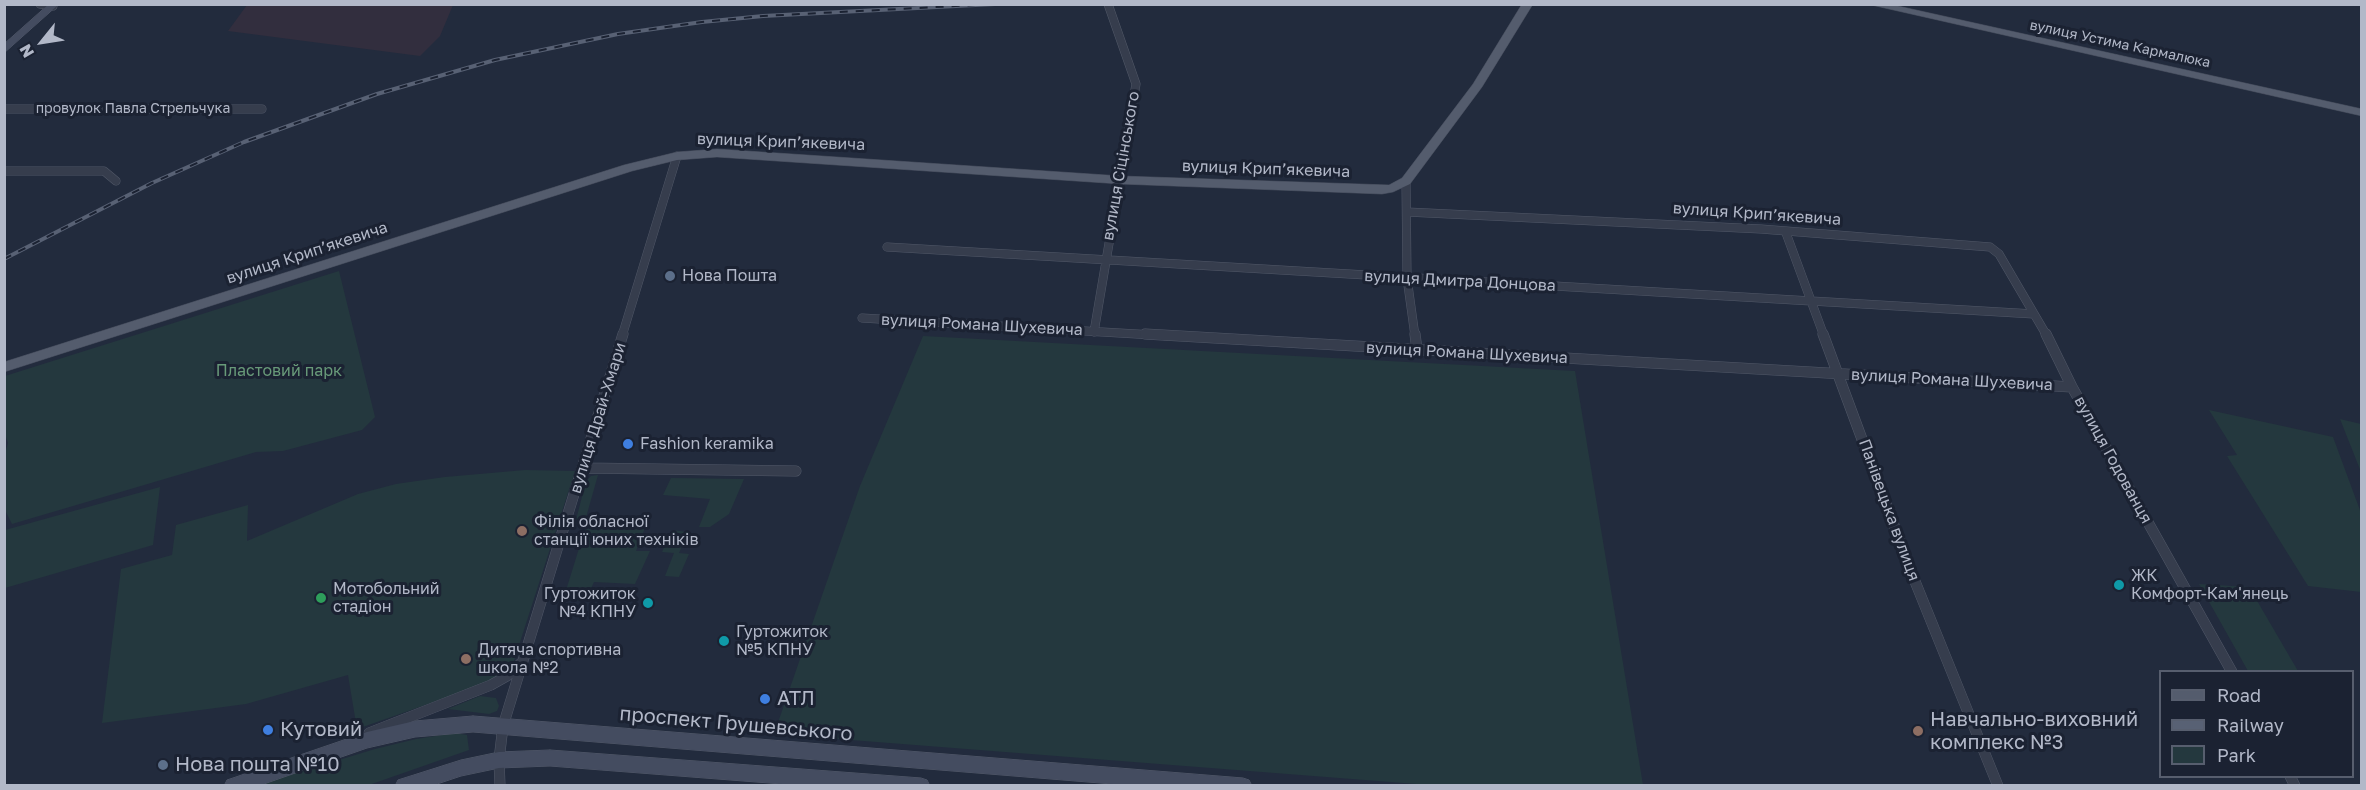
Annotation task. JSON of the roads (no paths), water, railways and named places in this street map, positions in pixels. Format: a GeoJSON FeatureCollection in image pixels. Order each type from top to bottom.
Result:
{"type":"FeatureCollection","features":[{"type":"Feature","properties":{"kind":"main road"},"geometry":{"type":"LineString","coordinates":[[1406,182],[1478,85],[1528,4]]}},
{"type":"Feature","properties":{"kind":"main road","name":"вулиця Устима Кармалюка"},"geometry":{"type":"LineString","coordinates":[[1872,4],[2361,113]]}},
{"type":"Feature","properties":{"kind":"main road"},"geometry":{"type":"LineString","coordinates":[[4,50],[54,5]]}},
{"type":"Feature","properties":{"kind":"main road","name":"вулиця Крипʼякевича"},"geometry":{"type":"LineString","coordinates":[[4,367],[628,168],[677,156],[717,153],[1121,180],[1382,190],[1406,182]]}},
{"type":"Feature","properties":{"kind":"main road","name":"проспект Грушевського"},"geometry":{"type":"LineString","coordinates":[[233,786],[368,740],[415,729],[462,725],[503,726],[1243,786]]}},
{"type":"Feature","properties":{"kind":"main road"},"geometry":{"type":"LineString","coordinates":[[404,786],[460,768],[499,760],[581,759],[921,786]]}},
{"type":"Feature","properties":{"kind":"street"},"geometry":{"type":"LineString","coordinates":[[40,4],[54,5]]}},
{"type":"Feature","properties":{"kind":"street","name":"вулиця Сіцінського"},"geometry":{"type":"LineString","coordinates":[[1094,332],[1136,84],[1108,4]]}},
{"type":"Feature","properties":{"kind":"street","name":"провулок Павла Стрельчука"},"geometry":{"type":"LineString","coordinates":[[4,109],[262,109]]}},
{"type":"Feature","properties":{"kind":"street","name":"вулиця Драй-Хмари"},"geometry":{"type":"LineString","coordinates":[[500,786],[499,760],[503,726],[584,468],[677,156]]}},
{"type":"Feature","properties":{"kind":"street"},"geometry":{"type":"LineString","coordinates":[[4,171],[104,171],[116,181]]}},
{"type":"Feature","properties":{"kind":"street"},"geometry":{"type":"LineString","coordinates":[[1406,182],[1407,278],[1417,350]]}},
{"type":"Feature","properties":{"kind":"street","name":"вулиця Крипʼякевича"},"geometry":{"type":"LineString","coordinates":[[1407,212],[1761,229],[1786,233],[1962,244],[1995,249]]}},
{"type":"Feature","properties":{"kind":"street","name":"Панівецька вулиця"},"geometry":{"type":"LineString","coordinates":[[1786,233],[1912,574],[1998,786]]}},
{"type":"Feature","properties":{"kind":"street","name":"вулиця Дмитра Донцова"},"geometry":{"type":"LineString","coordinates":[[887,247],[2034,314]]}},
{"type":"Feature","properties":{"kind":"street","name":"вулиця Годованця"},"geometry":{"type":"LineString","coordinates":[[1995,249],[2042,326],[2072,387],[2231,670]]}},
{"type":"Feature","properties":{"kind":"street","name":"вулиця Романа Шухевича"},"geometry":{"type":"LineString","coordinates":[[862,318],[2072,387]]}},
{"type":"Feature","properties":{"kind":"street"},"geometry":{"type":"LineString","coordinates":[[584,468],[796,471]]}},
{"type":"Feature","properties":{"kind":"street"},"geometry":{"type":"LineString","coordinates":[[295,764],[492,686],[514,670],[524,658]]}},
{"type":"Feature","properties":{"kind":"railway"},"geometry":{"type":"LineString","coordinates":[[4,259],[152,183],[244,142],[377,94],[495,60],[618,34],[702,22],[763,16],[995,4]]}},
{"type":"Feature","properties":{"kind":"place","name":"Нова Пошта"},"geometry":{"type":"Point","coordinates":[670,276]}},
{"type":"Feature","properties":{"kind":"place","name":"Fashion keramika"},"geometry":{"type":"Point","coordinates":[628,444]}},
{"type":"Feature","properties":{"kind":"place","name":"Філія обласної станції юних техніків"},"geometry":{"type":"Point","coordinates":[522,531]}},
{"type":"Feature","properties":{"kind":"place","name":"ЖК Комфорт-Кам'янець"},"geometry":{"type":"Point","coordinates":[2119,585]}},
{"type":"Feature","properties":{"kind":"place","name":"Мотобольний стадіон"},"geometry":{"type":"Point","coordinates":[321,598]}},
{"type":"Feature","properties":{"kind":"place","name":"Гуртожиток №4 КПНУ"},"geometry":{"type":"Point","coordinates":[648,603]}},
{"type":"Feature","properties":{"kind":"place","name":"Гуртожиток №5 КПНУ"},"geometry":{"type":"Point","coordinates":[724,641]}},
{"type":"Feature","properties":{"kind":"place","name":"Дитяча спортивна школа №2"},"geometry":{"type":"Point","coordinates":[466,659]}},
{"type":"Feature","properties":{"kind":"place","name":"АТЛ"},"geometry":{"type":"Point","coordinates":[765,699]}},
{"type":"Feature","properties":{"kind":"place","name":"Кутовий"},"geometry":{"type":"Point","coordinates":[268,730]}},
{"type":"Feature","properties":{"kind":"place","name":"Навчально-виховний комплекс №3"},"geometry":{"type":"Point","coordinates":[1918,731]}},
{"type":"Feature","properties":{"kind":"place","name":"Нова пошта №10"},"geometry":{"type":"Point","coordinates":[163,765]}},
{"type":"Feature","properties":{"kind":"park label","name":"Пластовий парк"},"geometry":{"type":"Point","coordinates":[279,371]}}]}
